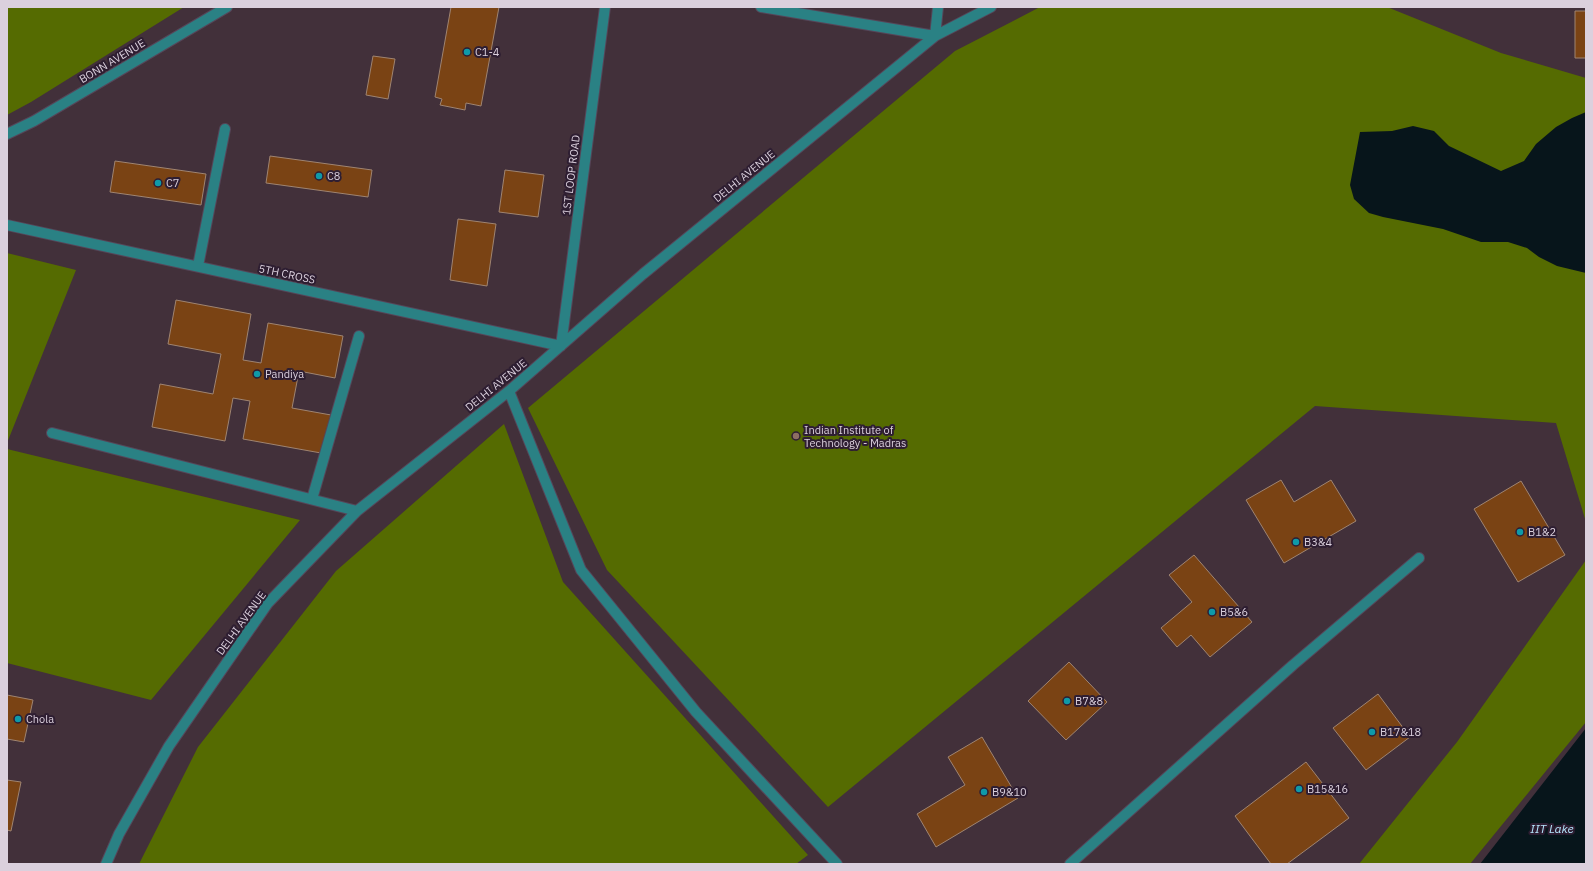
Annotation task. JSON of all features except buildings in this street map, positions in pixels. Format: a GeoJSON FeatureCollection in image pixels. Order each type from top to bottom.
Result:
{"type":"FeatureCollection","features":[{"type":"Feature","properties":{"kind":"lane","name":"BONN AVENUE"},"geometry":{"type":"LineString","coordinates":[[7,134],[34,121],[227,7]]}},
{"type":"Feature","properties":{"kind":"lane","name":"1ST LOOP ROAD"},"geometry":{"type":"LineString","coordinates":[[561,346],[605,7]]}},
{"type":"Feature","properties":{"kind":"lane"},"geometry":{"type":"LineString","coordinates":[[761,7],[935,36],[938,7]]}},
{"type":"Feature","properties":{"kind":"lane","name":"DELHI AVENUE"},"geometry":{"type":"LineString","coordinates":[[106,864],[119,834],[169,746],[268,604],[357,511],[509,392],[643,274],[935,36],[991,7]]}},
{"type":"Feature","properties":{"kind":"lane"},"geometry":{"type":"LineString","coordinates":[[198,266],[225,129]]}},
{"type":"Feature","properties":{"kind":"lane","name":"5TH CROSS"},"geometry":{"type":"LineString","coordinates":[[7,225],[561,346]]}},
{"type":"Feature","properties":{"kind":"lane"},"geometry":{"type":"LineString","coordinates":[[312,499],[358,336]]}},
{"type":"Feature","properties":{"kind":"lane"},"geometry":{"type":"LineString","coordinates":[[509,392],[581,570],[696,712],[837,864]]}},
{"type":"Feature","properties":{"kind":"lane"},"geometry":{"type":"LineString","coordinates":[[52,433],[357,511]]}},
{"type":"Feature","properties":{"kind":"lane"},"geometry":{"type":"LineString","coordinates":[[1070,864],[1293,665],[1419,558]]}},
{"type":"Feature","properties":{"kind":"shaded area","name":"Indian Institute of Technology - Madras"},"geometry":{"type":"Polygon","coordinates":[[[7,7],[1586,7],[1586,864],[7,864],[7,7]]]}},
{"type":"Feature","properties":{"kind":"green space"},"geometry":{"type":"Polygon","coordinates":[[[7,7],[184,7],[31,102],[7,115],[7,7]]]}},
{"type":"Feature","properties":{"kind":"green space"},"geometry":{"type":"Polygon","coordinates":[[[1040,7],[1387,7],[1501,53],[1586,78],[1586,522],[1556,423],[1315,406],[828,807],[607,570],[528,408],[955,51],[1040,7]]]}},
{"type":"Feature","properties":{"kind":"green space"},"geometry":{"type":"Polygon","coordinates":[[[7,253],[76,270],[7,443],[7,253]]]}},
{"type":"Feature","properties":{"kind":"green space"},"geometry":{"type":"Polygon","coordinates":[[[504,424],[563,582],[808,855],[796,864],[139,864],[198,747],[336,571],[504,424]]]}},
{"type":"Feature","properties":{"kind":"green space"},"geometry":{"type":"Polygon","coordinates":[[[7,449],[300,520],[151,700],[7,663],[7,449]]]}},
{"type":"Feature","properties":{"kind":"green space"},"geometry":{"type":"Polygon","coordinates":[[[1586,560],[1586,722],[1470,864],[1359,864],[1457,742],[1586,560]]]}},
{"type":"Feature","properties":{"kind":"water"},"geometry":{"type":"Polygon","coordinates":[[[1586,112],[1586,273],[1557,266],[1539,257],[1527,248],[1508,242],[1481,242],[1443,229],[1369,213],[1354,199],[1350,185],[1360,132],[1392,131],[1413,126],[1434,131],[1449,146],[1501,171],[1524,161],[1536,144],[1556,127],[1586,112]]]}},
{"type":"Feature","properties":{"kind":"water","name":"IIT Lake"},"geometry":{"type":"Polygon","coordinates":[[[1586,728],[1586,864],[1480,864],[1586,728]]]}},
{"type":"Feature","properties":{"kind":"place","name":"C1-4"},"geometry":{"type":"Point","coordinates":[467,52]}},
{"type":"Feature","properties":{"kind":"place","name":"C8"},"geometry":{"type":"Point","coordinates":[319,176]}},
{"type":"Feature","properties":{"kind":"place","name":"C7"},"geometry":{"type":"Point","coordinates":[158,183]}},
{"type":"Feature","properties":{"kind":"place","name":"Pandiya"},"geometry":{"type":"Point","coordinates":[257,374]}},
{"type":"Feature","properties":{"kind":"place","name":"Indian Institute of Technology - Madras"},"geometry":{"type":"Point","coordinates":[796,436]}},
{"type":"Feature","properties":{"kind":"place","name":"B1&2"},"geometry":{"type":"Point","coordinates":[1520,532]}},
{"type":"Feature","properties":{"kind":"place","name":"B3&4"},"geometry":{"type":"Point","coordinates":[1296,542]}},
{"type":"Feature","properties":{"kind":"place","name":"B5&6"},"geometry":{"type":"Point","coordinates":[1212,612]}},
{"type":"Feature","properties":{"kind":"place","name":"B7&8"},"geometry":{"type":"Point","coordinates":[1067,701]}},
{"type":"Feature","properties":{"kind":"place","name":"Chola"},"geometry":{"type":"Point","coordinates":[18,719]}},
{"type":"Feature","properties":{"kind":"place","name":"B17&18"},"geometry":{"type":"Point","coordinates":[1372,732]}},
{"type":"Feature","properties":{"kind":"place","name":"B15&16"},"geometry":{"type":"Point","coordinates":[1299,789]}},
{"type":"Feature","properties":{"kind":"place","name":"B9&10"},"geometry":{"type":"Point","coordinates":[984,792]}}]}
